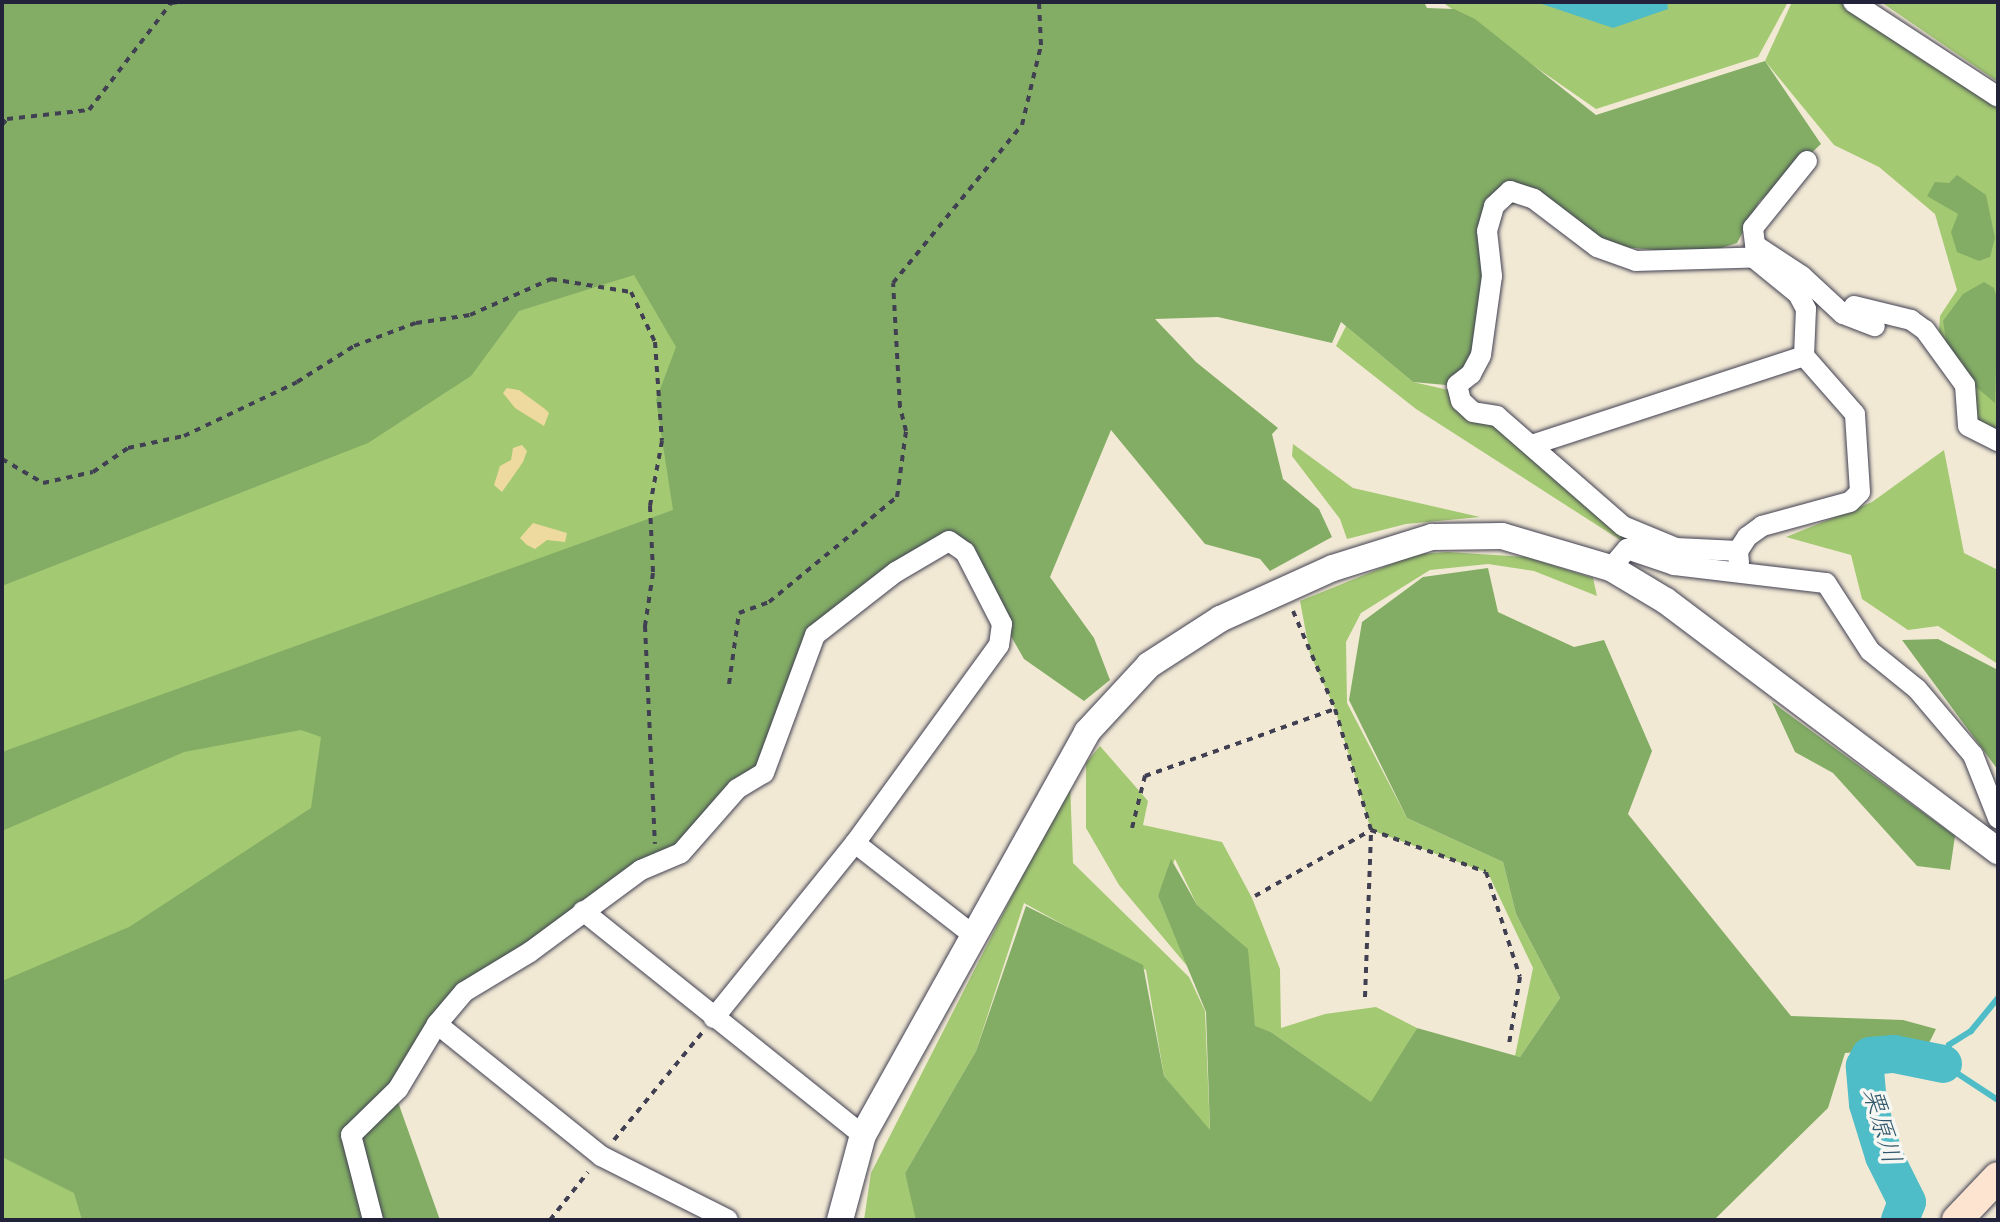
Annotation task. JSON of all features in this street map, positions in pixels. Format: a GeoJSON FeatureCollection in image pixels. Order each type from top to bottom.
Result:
{"type":"FeatureCollection","features":[{"type":"Feature","properties":{"kind":"main road"},"geometry":{"type":"LineString","coordinates":[[1957,1220],[1998,1177]]}},
{"type":"Feature","properties":{"kind":"street"},"geometry":{"type":"LineString","coordinates":[[1853,2],[1998,97]]}},
{"type":"Feature","properties":{"kind":"street"},"geometry":{"type":"LineString","coordinates":[[1739,561],[1762,526],[1850,502],[1860,492],[1855,414],[1804,356],[1806,309],[1798,294],[1761,257],[1755,245],[1753,228],[1807,161]]}},
{"type":"Feature","properties":{"kind":"street"},"geometry":{"type":"LineString","coordinates":[[1875,326],[1843,314],[1826,299],[1761,257],[1636,261],[1597,247],[1534,199],[1510,191],[1501,197],[1487,231],[1492,276],[1481,355],[1471,374],[1457,385],[1461,401],[1473,412],[1497,416],[1623,526],[1647,539],[1811,577],[1838,593],[1870,651],[1917,689],[1973,755],[1998,818]]}},
{"type":"Feature","properties":{"kind":"street"},"geometry":{"type":"LineString","coordinates":[[1826,299],[1911,320],[1925,330],[1944,349],[1965,385],[1968,426],[1998,441]]}},
{"type":"Feature","properties":{"kind":"street"},"geometry":{"type":"LineString","coordinates":[[1532,445],[1804,356]]}},
{"type":"Feature","properties":{"kind":"street"},"geometry":{"type":"LineString","coordinates":[[840,1220],[863,1135],[973,935],[1097,721],[1149,665],[1220,619],[1333,568],[1432,537],[1502,536],[1611,568],[1666,601],[1998,851]]}},
{"type":"Feature","properties":{"kind":"street"},"geometry":{"type":"LineString","coordinates":[[373,1220],[351,1135],[398,1089],[437,1024],[464,992],[530,952],[641,870],[681,853],[737,789],[764,773],[815,635],[896,572],[949,541],[965,552],[1002,624],[999,645],[855,843],[714,1018]]}},
{"type":"Feature","properties":{"kind":"street"},"geometry":{"type":"LineString","coordinates":[[1611,568],[1627,549],[1674,565],[1739,561]]}},
{"type":"Feature","properties":{"kind":"street"},"geometry":{"type":"LineString","coordinates":[[855,843],[973,935]]}},
{"type":"Feature","properties":{"kind":"street"},"geometry":{"type":"LineString","coordinates":[[583,911],[863,1135]]}},
{"type":"Feature","properties":{"kind":"street"},"geometry":{"type":"LineString","coordinates":[[437,1024],[601,1156],[728,1220]]}},
{"type":"Feature","properties":{"kind":"path"},"geometry":{"type":"LineString","coordinates":[[2,125],[7,119],[89,110],[171,3],[179,2]]}},
{"type":"Feature","properties":{"kind":"path"},"geometry":{"type":"LineString","coordinates":[[729,684],[739,613],[769,602],[897,497],[906,431],[893,283],[1022,125],[1041,45],[1039,2]]}},
{"type":"Feature","properties":{"kind":"path"},"geometry":{"type":"LineString","coordinates":[[2,459],[43,483],[93,472],[128,448],[184,436],[297,382],[354,346],[416,323],[470,315],[551,279],[631,292],[655,342],[662,441],[650,506],[653,573],[645,626],[656,858]]}},
{"type":"Feature","properties":{"kind":"path"},"geometry":{"type":"LineString","coordinates":[[1285,590],[1335,709],[1371,830],[1365,997]]}},
{"type":"Feature","properties":{"kind":"path"},"geometry":{"type":"LineString","coordinates":[[1132,828],[1145,776],[1335,709]]}},
{"type":"Feature","properties":{"kind":"path"},"geometry":{"type":"LineString","coordinates":[[1255,896],[1371,830],[1486,872],[1520,977],[1509,1044]]}},
{"type":"Feature","properties":{"kind":"path"},"geometry":{"type":"LineString","coordinates":[[550,1220],[714,1018]]}},
{"type":"Feature","properties":{"kind":"green space"},"geometry":{"type":"Polygon","coordinates":[[[2,2],[1424,2],[1427,8],[1454,9],[1475,19],[1596,115],[1765,61],[1821,144],[1759,202],[1737,243],[1702,254],[1609,246],[1550,201],[1495,206],[1471,374],[1446,385],[1413,382],[1341,322],[1332,343],[1218,317],[1155,319],[1196,362],[1278,428],[1272,434],[1283,479],[1319,509],[1332,537],[1270,571],[1260,559],[1205,544],[1111,430],[1050,577],[1094,638],[1110,680],[1084,701],[1024,659],[954,537],[815,634],[762,767],[679,847],[455,992],[393,1088],[440,1220],[82,1220],[74,1193],[2,1157],[2,981],[129,927],[311,808],[321,737],[301,730],[184,752],[2,831],[2,752],[673,510],[656,400],[676,347],[634,275],[519,311],[471,376],[368,443],[2,586],[2,2]]]}},
{"type":"Feature","properties":{"kind":"green space"},"geometry":{"type":"Polygon","coordinates":[[[1442,2],[1788,2],[1758,57],[1596,109],[1442,2]]]}},
{"type":"Feature","properties":{"kind":"green space"},"geometry":{"type":"Polygon","coordinates":[[[1792,2],[1855,2],[1998,97],[1998,440],[1971,429],[1938,344],[1940,316],[1957,290],[1935,214],[1879,167],[1834,145],[1765,61],[1792,2]]]}},
{"type":"Feature","properties":{"kind":"green space"},"geometry":{"type":"Polygon","coordinates":[[[1881,2],[1998,2],[1998,82],[1881,2]]]}},
{"type":"Feature","properties":{"kind":"green space"},"geometry":{"type":"Polygon","coordinates":[[[700,166],[703,552],[193,1220],[2,1220],[2,454],[700,166]]]}},
{"type":"Feature","properties":{"kind":"green space"},"geometry":{"type":"Polygon","coordinates":[[[1957,175],[1986,195],[1995,238],[1990,257],[1979,261],[1957,252],[1951,232],[1958,214],[1927,196],[1935,182],[1949,183],[1957,175]]]}},
{"type":"Feature","properties":{"kind":"green space"},"geometry":{"type":"Polygon","coordinates":[[[1984,282],[1994,288],[1998,302],[1995,403],[1976,387],[1961,360],[1949,358],[1943,321],[1963,294],[1984,282]]]}},
{"type":"Feature","properties":{"kind":"green space"},"geometry":{"type":"Polygon","coordinates":[[[1346,326],[1413,382],[1453,391],[1501,418],[1623,526],[1729,552],[1731,570],[1642,554],[1416,409],[1336,346],[1346,326]]]}},
{"type":"Feature","properties":{"kind":"green space"},"geometry":{"type":"Polygon","coordinates":[[[1293,444],[1353,488],[1480,517],[1406,524],[1347,539],[1340,519],[1292,456],[1293,444]]]}},
{"type":"Feature","properties":{"kind":"green space"},"geometry":{"type":"Polygon","coordinates":[[[1944,450],[1964,553],[1998,570],[1998,664],[1938,626],[1908,630],[1862,599],[1851,555],[1786,537],[1872,502],[1944,450]]]}},
{"type":"Feature","properties":{"kind":"green space"},"geometry":{"type":"Polygon","coordinates":[[[1448,552],[1526,557],[1593,578],[1597,596],[1534,571],[1488,564],[1430,570],[1361,613],[1346,642],[1347,703],[1407,818],[1503,862],[1516,914],[1560,998],[1520,1057],[1515,1056],[1533,968],[1488,873],[1371,830],[1335,709],[1310,654],[1300,601],[1416,554],[1448,552]]]}},
{"type":"Feature","properties":{"kind":"green space"},"geometry":{"type":"Polygon","coordinates":[[[1488,568],[1498,612],[1574,647],[1604,640],[1652,751],[1628,814],[1791,1016],[1903,1020],[1936,1029],[1927,1047],[1845,1053],[1828,1108],[1714,1220],[916,1220],[905,1173],[976,1051],[1026,906],[1143,965],[1164,1076],[1210,1130],[1206,1012],[1158,896],[1171,859],[1197,905],[1248,949],[1255,1026],[1271,1032],[1371,1102],[1417,1028],[1520,1057],[1560,998],[1516,914],[1503,862],[1407,818],[1349,700],[1362,622],[1423,577],[1488,568]]]}},
{"type":"Feature","properties":{"kind":"green space"},"geometry":{"type":"Polygon","coordinates":[[[1938,639],[1998,670],[1998,770],[1902,640],[1938,639]]]}},
{"type":"Feature","properties":{"kind":"green space"},"geometry":{"type":"Polygon","coordinates":[[[1772,702],[1955,836],[1950,870],[1917,866],[1833,773],[1795,752],[1772,702]]]}},
{"type":"Feature","properties":{"kind":"green space"},"geometry":{"type":"Polygon","coordinates":[[[1100,746],[1148,801],[1143,825],[1222,842],[1252,898],[1280,969],[1281,1028],[1325,1014],[1376,1007],[1417,1028],[1372,1103],[1271,1032],[1255,1027],[1245,947],[1197,905],[1175,859],[1158,896],[1188,967],[1119,885],[1086,828],[1086,763],[1100,746]]]}},
{"type":"Feature","properties":{"kind":"green space"},"geometry":{"type":"Polygon","coordinates":[[[1070,782],[1073,863],[1189,977],[1205,1011],[1210,1131],[1164,1076],[1146,970],[1024,903],[976,1051],[905,1173],[918,1220],[864,1220],[871,1173],[1070,782]]]}},
{"type":"Feature","properties":{"kind":"sand"},"geometry":{"type":"Polygon","coordinates":[[[507,388],[519,390],[549,413],[544,426],[515,408],[503,393],[507,388]]]}},
{"type":"Feature","properties":{"kind":"sand"},"geometry":{"type":"Polygon","coordinates":[[[522,445],[527,451],[523,462],[502,492],[494,485],[500,466],[511,460],[513,448],[522,445]]]}},
{"type":"Feature","properties":{"kind":"sand"},"geometry":{"type":"Polygon","coordinates":[[[533,523],[567,533],[565,542],[547,540],[535,549],[527,545],[520,538],[533,523]]]}},
{"type":"Feature","properties":{"kind":"water"},"geometry":{"type":"Polygon","coordinates":[[[1536,2],[1667,2],[1668,9],[1613,28],[1536,2]]]}},
{"type":"Feature","properties":{"kind":"waterway"},"geometry":{"type":"LineString","coordinates":[[1998,998],[1971,1031],[1949,1045],[1943,1064],[1998,1100]]}},
{"type":"Feature","properties":{"kind":"waterway","name":"栗原川"},"geometry":{"type":"LineString","coordinates":[[1900,1220],[1907,1202],[1884,1156],[1868,1104],[1865,1066],[1870,1056],[1894,1054],[1943,1064]]}}]}
